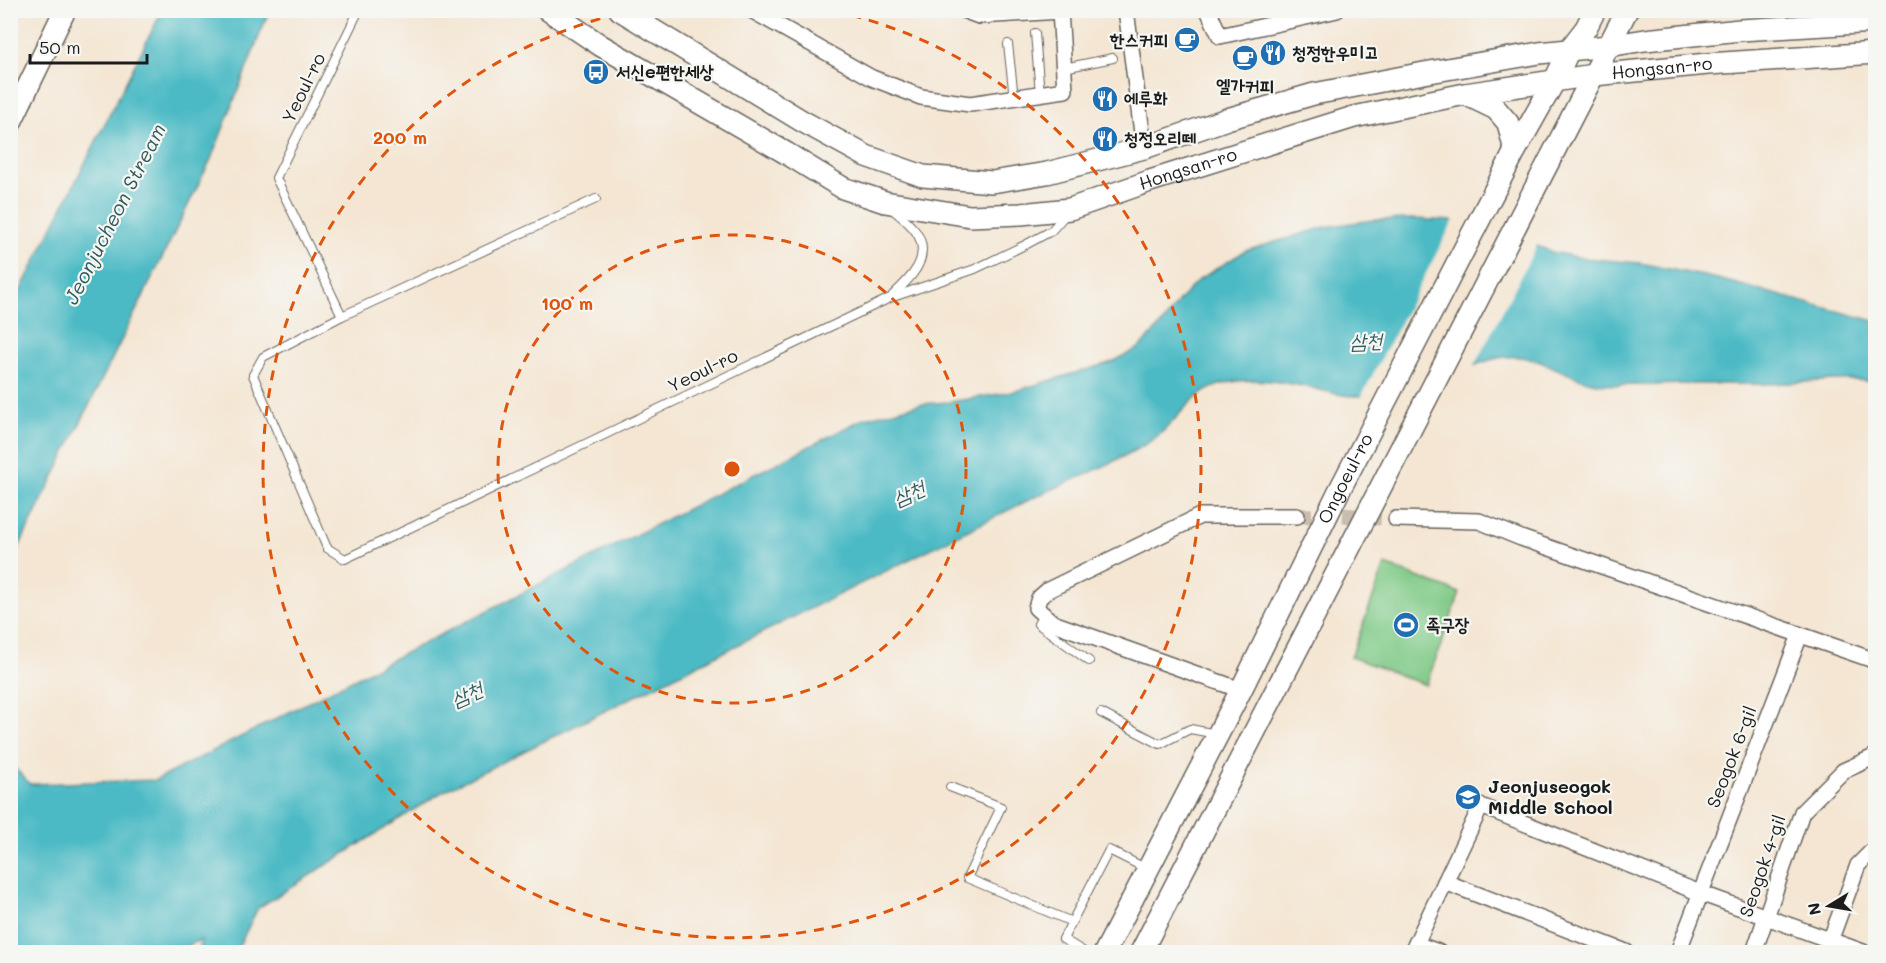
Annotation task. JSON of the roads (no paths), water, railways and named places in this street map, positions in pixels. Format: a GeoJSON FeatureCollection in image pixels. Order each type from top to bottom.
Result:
{"type":"FeatureCollection","features":[{"type":"Feature","properties":{"kind":"street"},"geometry":{"type":"LineString","coordinates":[[10,124],[64,10]]}},
{"type":"Feature","properties":{"kind":"street","name":"Hongsan-ro"},"geometry":{"type":"LineString","coordinates":[[548,10],[600,45],[843,188],[885,202],[970,216],[1070,209],[1150,181],[1354,117],[1466,94],[1594,75],[1708,64],[1875,53]]}},
{"type":"Feature","properties":{"kind":"street","name":"Hongsan-ro"},"geometry":{"type":"LineString","coordinates":[[620,10],[802,121],[866,156],[923,176],[992,182],[1047,173],[1144,148],[1227,119],[1314,94],[1493,61],[1645,40],[1740,30],[1875,22]]}},
{"type":"Feature","properties":{"kind":"street"},"geometry":{"type":"LineString","coordinates":[[751,10],[872,78],[921,97],[970,104],[1065,90],[1060,11],[979,16],[963,10]]}},
{"type":"Feature","properties":{"kind":"street"},"geometry":{"type":"LineString","coordinates":[[1126,10],[1144,148]]}},
{"type":"Feature","properties":{"kind":"street"},"geometry":{"type":"LineString","coordinates":[[1208,10],[1220,36],[1337,10]]}},
{"type":"Feature","properties":{"kind":"street","name":"Ongoeul-ro"},"geometry":{"type":"LineString","coordinates":[[1106,952],[1241,690],[1339,491],[1569,50],[1586,28],[1595,10]]}},
{"type":"Feature","properties":{"kind":"street","name":"Ongoeul-ro"},"geometry":{"type":"LineString","coordinates":[[1141,952],[1627,10]]}},
{"type":"Feature","properties":{"kind":"street"},"geometry":{"type":"LineString","coordinates":[[1466,94],[1496,109],[1508,123],[1515,152]]}},
{"type":"Feature","properties":{"kind":"street","name":"Ongoeul-ro"},"geometry":{"type":"LineString","coordinates":[[1043,615],[1036,608],[1039,598],[1048,590],[1200,516],[1297,516]]}},
{"type":"Feature","properties":{"kind":"street"},"geometry":{"type":"LineString","coordinates":[[1396,519],[1479,521],[1521,538],[1875,661]]}},
{"type":"Feature","properties":{"kind":"street"},"geometry":{"type":"LineString","coordinates":[[1284,603],[1314,616]]}},
{"type":"Feature","properties":{"kind":"street"},"geometry":{"type":"LineString","coordinates":[[1043,615],[1053,623],[1241,690]]}},
{"type":"Feature","properties":{"kind":"street","name":"Seogok 6-gil"},"geometry":{"type":"LineString","coordinates":[[1678,952],[1800,635]]}},
{"type":"Feature","properties":{"kind":"street","name":"Seogok 4-gil"},"geometry":{"type":"LineString","coordinates":[[1754,952],[1802,812],[1843,771],[1875,756]]}},
{"type":"Feature","properties":{"kind":"street"},"geometry":{"type":"LineString","coordinates":[[1438,952],[1414,948],[1481,806],[1767,918],[1828,946],[1863,952]]}},
{"type":"Feature","properties":{"kind":"street"},"geometry":{"type":"LineString","coordinates":[[1828,946],[1858,865],[1875,847]]}},
{"type":"Feature","properties":{"kind":"street"},"geometry":{"type":"LineString","coordinates":[[1445,882],[1626,952]]}},
{"type":"Feature","properties":{"kind":"lane","name":"Yeoul-ro"},"geometry":{"type":"LineString","coordinates":[[359,10],[276,178],[342,316],[263,357],[253,375],[327,548],[345,559],[890,298],[975,269],[1027,244],[1051,231],[1070,209]]}},
{"type":"Feature","properties":{"kind":"lane"},"geometry":{"type":"LineString","coordinates":[[1035,33],[1040,94]]}},
{"type":"Feature","properties":{"kind":"lane"},"geometry":{"type":"LineString","coordinates":[[1008,44],[1014,98]]}},
{"type":"Feature","properties":{"kind":"lane"},"geometry":{"type":"LineString","coordinates":[[1064,68],[1113,58]]}},
{"type":"Feature","properties":{"kind":"lane"},"geometry":{"type":"LineString","coordinates":[[342,316],[596,199]]}},
{"type":"Feature","properties":{"kind":"lane"},"geometry":{"type":"LineString","coordinates":[[885,202],[916,232],[922,247],[919,265],[909,280],[890,298]]}},
{"type":"Feature","properties":{"kind":"lane"},"geometry":{"type":"LineString","coordinates":[[1043,615],[1038,624],[1089,660]]}},
{"type":"Feature","properties":{"kind":"lane"},"geometry":{"type":"LineString","coordinates":[[1101,713],[1160,744],[1190,729],[1218,734]]}},
{"type":"Feature","properties":{"kind":"lane"},"geometry":{"type":"LineString","coordinates":[[950,787],[1000,807],[967,879],[1072,922]]}},
{"type":"Feature","properties":{"kind":"lane"},"geometry":{"type":"LineString","coordinates":[[1084,952],[1063,939],[1109,850],[1148,869]]}},
{"type":"Feature","properties":{"kind":"water","name":"Jeonjucheon Stream"},"geometry":{"type":"Polygon","coordinates":[[[162,11],[269,11],[212,157],[11,563],[11,309],[162,11]]]}},
{"type":"Feature","properties":{"kind":"water","name":"삼천"},"geometry":{"type":"Polygon","coordinates":[[[1373,220],[1454,221],[1489,227],[1552,252],[1582,258],[1640,263],[1718,279],[1875,321],[1875,383],[1844,380],[1765,384],[1615,385],[1578,378],[1531,359],[1505,357],[1490,360],[1443,378],[1365,396],[1339,394],[1265,380],[1246,380],[1213,387],[1192,401],[1160,434],[1121,457],[1035,497],[442,792],[258,908],[236,952],[199,952],[201,940],[173,952],[11,952],[10,763],[30,784],[156,780],[865,418],[921,404],[1012,392],[1112,362],[1139,348],[1198,280],[1245,251],[1325,227],[1373,220]]]}},
{"type":"Feature","properties":{"kind":"tunnel"},"geometry":{"type":"LineString","coordinates":[[1297,516],[1339,515],[1396,519]]}},
{"type":"Feature","properties":{"kind":"place","name":"한스커피"},"geometry":{"type":"Point","coordinates":[1187,40]}},
{"type":"Feature","properties":{"kind":"place","name":"청정한우미고"},"geometry":{"type":"Point","coordinates":[1273,53]}},
{"type":"Feature","properties":{"kind":"place","name":"엘가커피"},"geometry":{"type":"Point","coordinates":[1245,58]}},
{"type":"Feature","properties":{"kind":"place","name":"서신e편한세상"},"geometry":{"type":"Point","coordinates":[596,72]}},
{"type":"Feature","properties":{"kind":"place","name":"에루화"},"geometry":{"type":"Point","coordinates":[1105,99]}},
{"type":"Feature","properties":{"kind":"place","name":"청정오리떼"},"geometry":{"type":"Point","coordinates":[1105,139]}},
{"type":"Feature","properties":{"kind":"place","name":"족구장"},"geometry":{"type":"Point","coordinates":[1406,625]}},
{"type":"Feature","properties":{"kind":"place","name":"Jeonjuseogok Middle School"},"geometry":{"type":"Point","coordinates":[1468,797]}}]}
